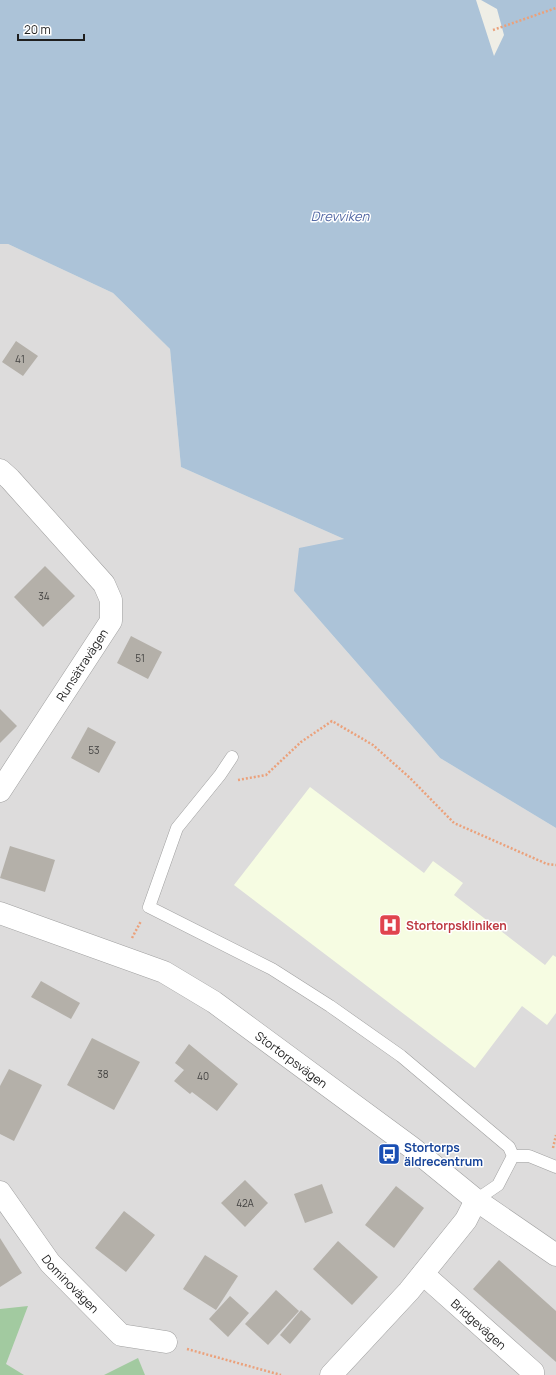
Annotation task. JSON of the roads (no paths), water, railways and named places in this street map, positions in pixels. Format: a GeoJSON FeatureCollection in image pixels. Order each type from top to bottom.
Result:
{"type":"FeatureCollection","features":[{"type":"Feature","properties":{"kind":"street","name":"Runsätravägen"},"geometry":{"type":"LineString","coordinates":[[0,470],[10,479],[104,584],[110,600],[110,621],[0,791]]}},
{"type":"Feature","properties":{"kind":"street","name":"Stortorpsvägen"},"geometry":{"type":"LineString","coordinates":[[0,913],[164,972],[214,1002],[412,1148],[476,1200],[556,1255]]}},
{"type":"Feature","properties":{"kind":"street","name":"Dominovägen"},"geometry":{"type":"LineString","coordinates":[[0,1192],[50,1263],[121,1335],[166,1342]]}},
{"type":"Feature","properties":{"kind":"street"},"geometry":{"type":"LineString","coordinates":[[330,1375],[423,1274],[466,1220],[476,1200]]}},
{"type":"Feature","properties":{"kind":"street","name":"Bridgevägen"},"geometry":{"type":"LineString","coordinates":[[423,1274],[533,1372],[533,1375]]}},
{"type":"Feature","properties":{"kind":"lane"},"geometry":{"type":"LineString","coordinates":[[232,757],[220,775],[177,828],[149,907],[272,970],[330,1006],[407,1061],[510,1147],[513,1156],[498,1185],[476,1200]]}},
{"type":"Feature","properties":{"kind":"lane"},"geometry":{"type":"LineString","coordinates":[[513,1156],[529,1156],[556,1168]]}},
{"type":"Feature","properties":{"kind":"water","name":"Drevviken"},"geometry":{"type":"Polygon","coordinates":[[[0,0],[476,0],[494,56],[504,35],[497,9],[481,0],[556,0],[556,828],[440,758],[294,591],[299,548],[344,539],[181,467],[170,349],[113,293],[8,244],[0,244],[0,0]]]}},
{"type":"Feature","properties":{"kind":"place","name":"Stortorpskliniken"},"geometry":{"type":"Point","coordinates":[390,925]}},
{"type":"Feature","properties":{"kind":"place","name":"Stortorps äldrecentrum"},"geometry":{"type":"Point","coordinates":[389,1154]}}]}
